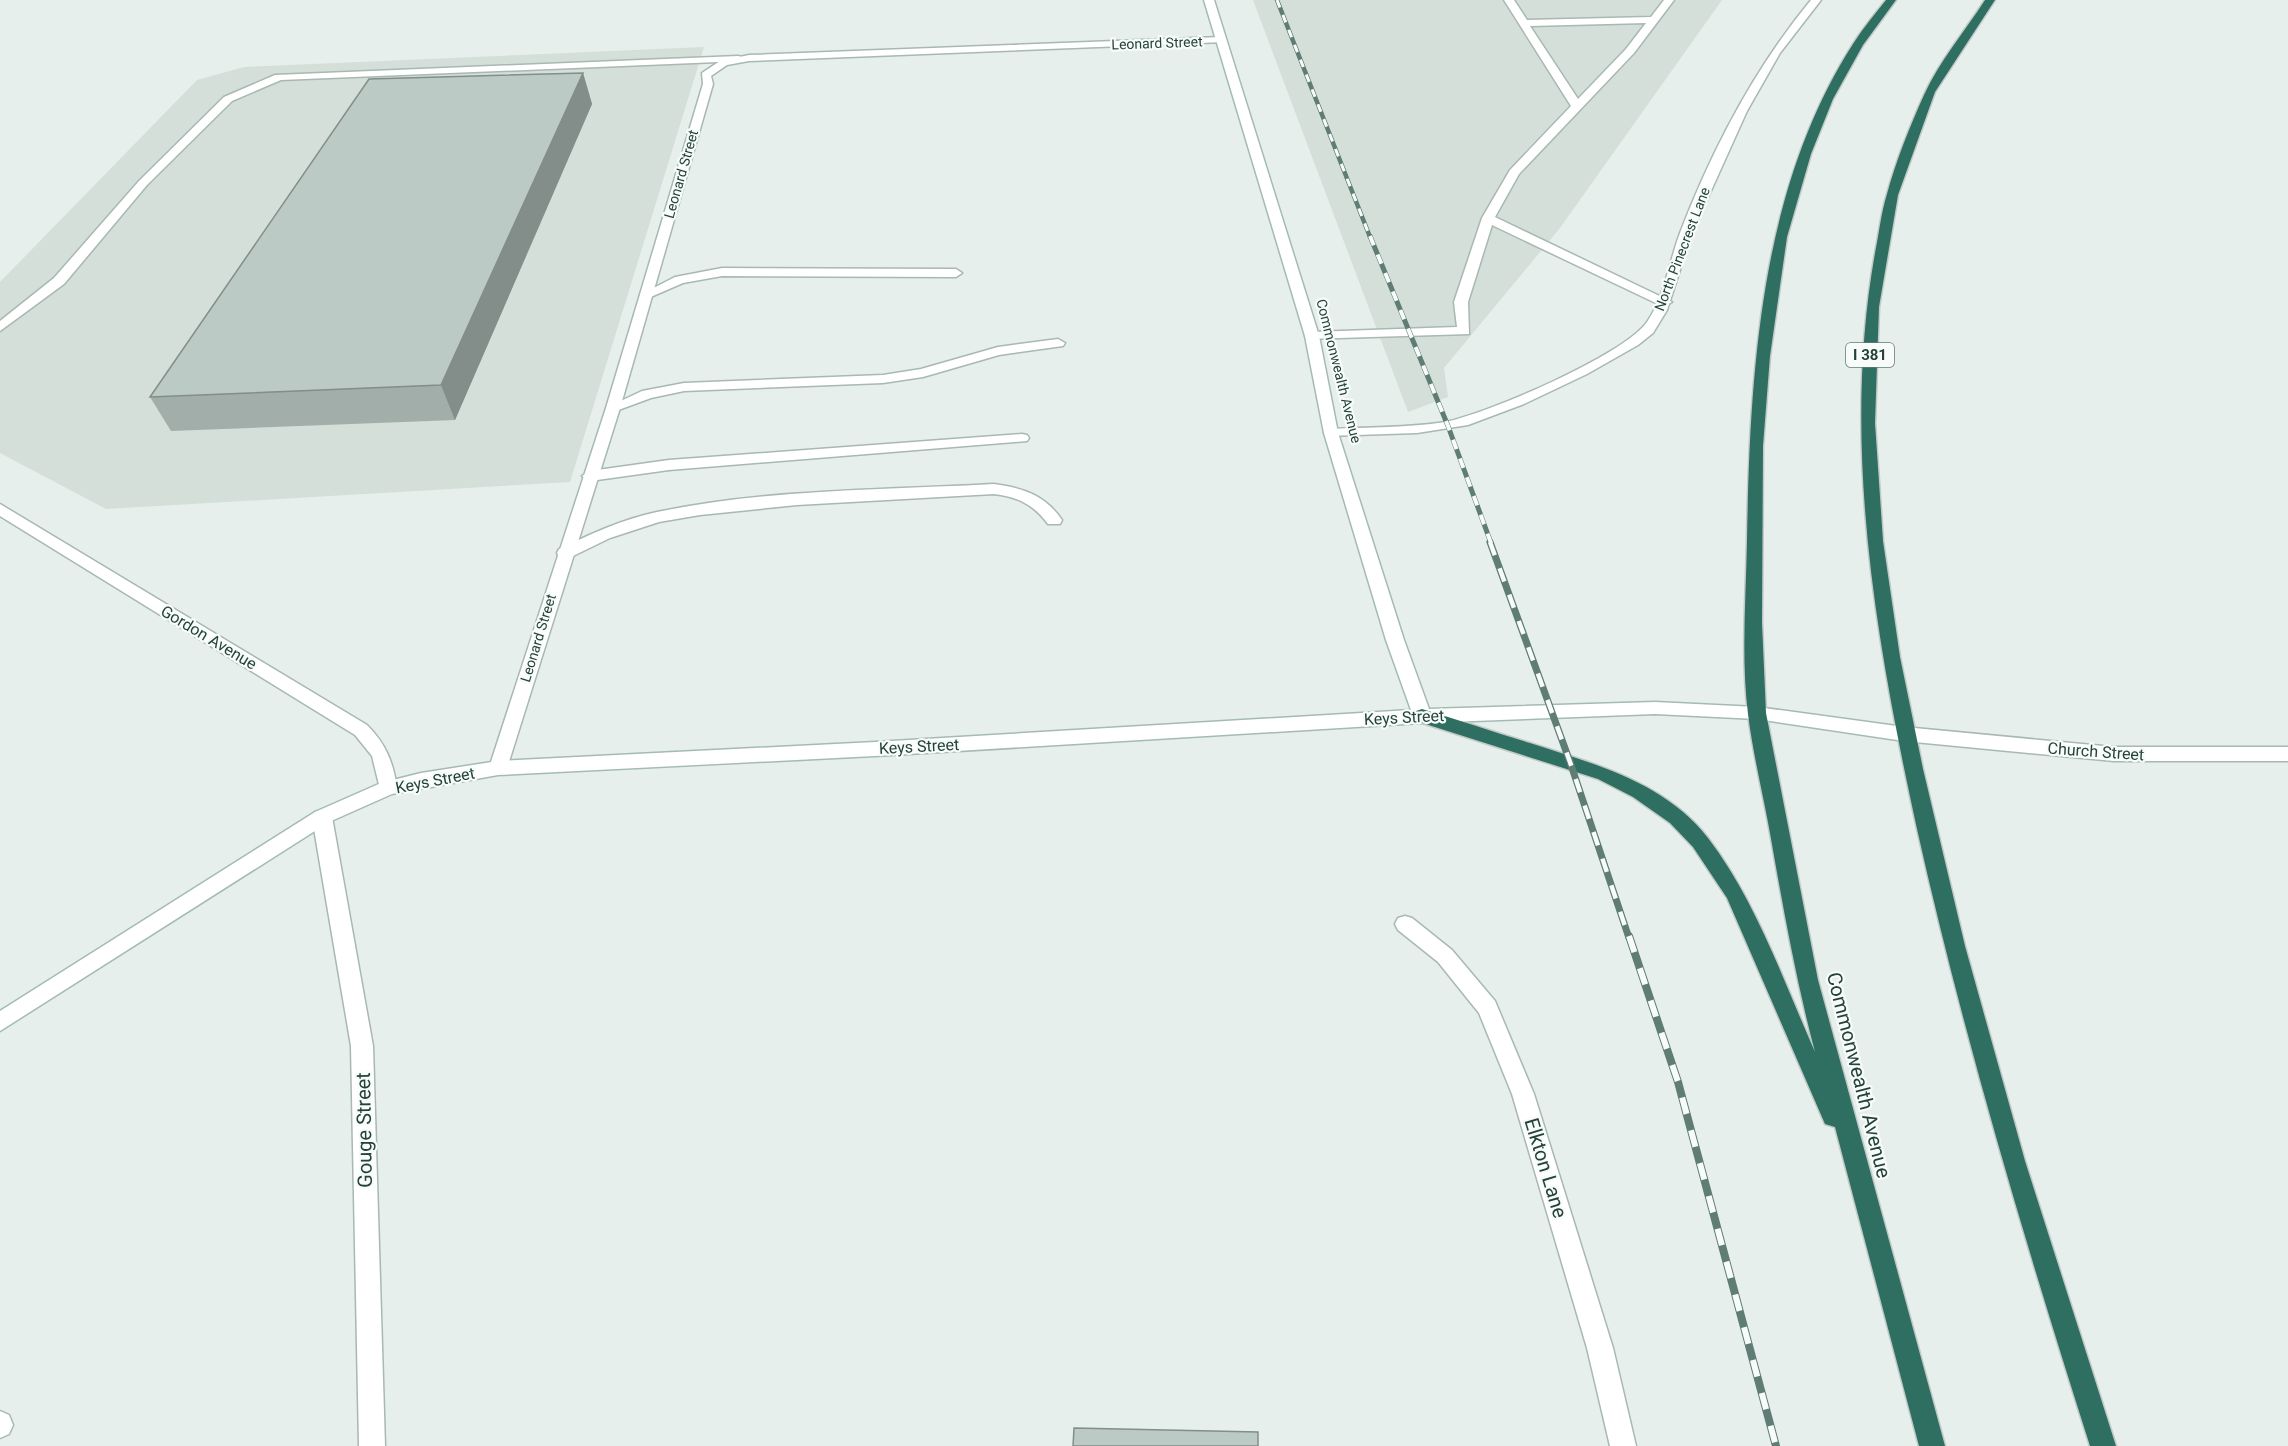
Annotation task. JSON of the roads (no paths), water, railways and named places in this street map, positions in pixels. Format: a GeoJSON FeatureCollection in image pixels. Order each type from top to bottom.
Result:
{"type":"FeatureCollection","features":[{"type":"Feature","properties":{"kind":"highway","name":"Commonwealth Avenue"},"geometry":{"type":"LineString","coordinates":[[1891,0],[1858,44],[1828,99],[1805,154],[1781,237],[1763,356],[1756,446],[1754,623],[1757,713],[1774,793],[1807,980],[1932,1446]]}},
{"type":"Feature","properties":{"kind":"highway","name":"I 381"},"geometry":{"type":"LineString","coordinates":[[1904,734],[1886,631],[1870,485],[1868,370],[1881,243],[1893,186],[1920,113],[1976,17],[1990,0]]}},
{"type":"Feature","properties":{"kind":"highway"},"geometry":{"type":"LineString","coordinates":[[1422,716],[1605,774],[1640,792],[1677,818],[1700,842],[1735,894],[1856,1167]]}},
{"type":"Feature","properties":{"kind":"highway"},"geometry":{"type":"LineString","coordinates":[[1904,734],[1960,972],[2053,1292],[2103,1446]]}},
{"type":"Feature","properties":{"kind":"street","name":"Commonwealth Avenue"},"geometry":{"type":"LineString","coordinates":[[1209,0],[1312,336],[1331,433],[1395,640],[1422,716]]}},
{"type":"Feature","properties":{"kind":"street"},"geometry":{"type":"LineString","coordinates":[[1509,0],[1577,107]]}},
{"type":"Feature","properties":{"kind":"street"},"geometry":{"type":"LineString","coordinates":[[1312,336],[1464,331],[1461,302],[1488,218],[1514,172],[1630,51],[1669,0]]}},
{"type":"Feature","properties":{"kind":"street","name":"North Pinecrest Lane"},"geometry":{"type":"LineString","coordinates":[[1331,433],[1448,426],[1475,419],[1601,362],[1632,344],[1649,329],[1665,302],[1675,261],[1704,191],[1754,86],[1797,22],[1816,0]]}},
{"type":"Feature","properties":{"kind":"street"},"geometry":{"type":"LineString","coordinates":[[1524,23],[1653,20]]}},
{"type":"Feature","properties":{"kind":"street","name":"Leonard Street"},"geometry":{"type":"LineString","coordinates":[[498,768],[613,408],[708,84],[706,75],[713,68],[738,59],[1221,40]]}},
{"type":"Feature","properties":{"kind":"street"},"geometry":{"type":"LineString","coordinates":[[0,327],[59,281],[143,183],[228,99],[279,77],[738,59]]}},
{"type":"Feature","properties":{"kind":"street"},"geometry":{"type":"LineString","coordinates":[[1488,218],[1665,302]]}},
{"type":"Feature","properties":{"kind":"street"},"geometry":{"type":"LineString","coordinates":[[646,295],[680,279],[722,272],[956,273]]}},
{"type":"Feature","properties":{"kind":"street"},"geometry":{"type":"LineString","coordinates":[[613,408],[647,394],[684,387],[883,379],[922,373],[998,351],[1058,343]]}},
{"type":"Feature","properties":{"kind":"street"},"geometry":{"type":"LineString","coordinates":[[591,476],[680,464],[1022,438]]}},
{"type":"Feature","properties":{"kind":"street"},"geometry":{"type":"LineString","coordinates":[[565,553],[604,534],[657,517],[700,510],[798,500],[994,489],[1016,491],[1042,504],[1054,520]]}},
{"type":"Feature","properties":{"kind":"street","name":"Gordon Avenue"},"geometry":{"type":"LineString","coordinates":[[0,509],[361,730],[377,746],[384,761],[388,788]]}},
{"type":"Feature","properties":{"kind":"street","name":"Keys Street"},"geometry":{"type":"LineString","coordinates":[[0,1022],[322,817],[388,788],[421,780],[498,768],[876,749],[1422,716],[1655,708],[1757,713],[1904,734]]}},
{"type":"Feature","properties":{"kind":"street","name":"Church Street"},"geometry":{"type":"LineString","coordinates":[[1904,734],[2114,754],[2288,754]]}},
{"type":"Feature","properties":{"kind":"street","name":"Gouge Street"},"geometry":{"type":"LineString","coordinates":[[322,817],[362,1046],[372,1446]]}},
{"type":"Feature","properties":{"kind":"street","name":"Elkton Lane"},"geometry":{"type":"LineString","coordinates":[[1405,924],[1445,956],[1487,1008],[1524,1094],[1600,1348],[1623,1446]]}},
{"type":"Feature","properties":{"kind":"railway"},"geometry":{"type":"LineString","coordinates":[[1277,0],[1370,237]]}},
{"type":"Feature","properties":{"kind":"railway"},"geometry":{"type":"LineString","coordinates":[[1370,236],[1448,426],[1491,543]]}},
{"type":"Feature","properties":{"kind":"railway"},"geometry":{"type":"LineString","coordinates":[[1490,542],[1570,762],[1629,938]]}},
{"type":"Feature","properties":{"kind":"railway"},"geometry":{"type":"LineString","coordinates":[[1629,936],[1678,1082],[1776,1446]]}}]}
